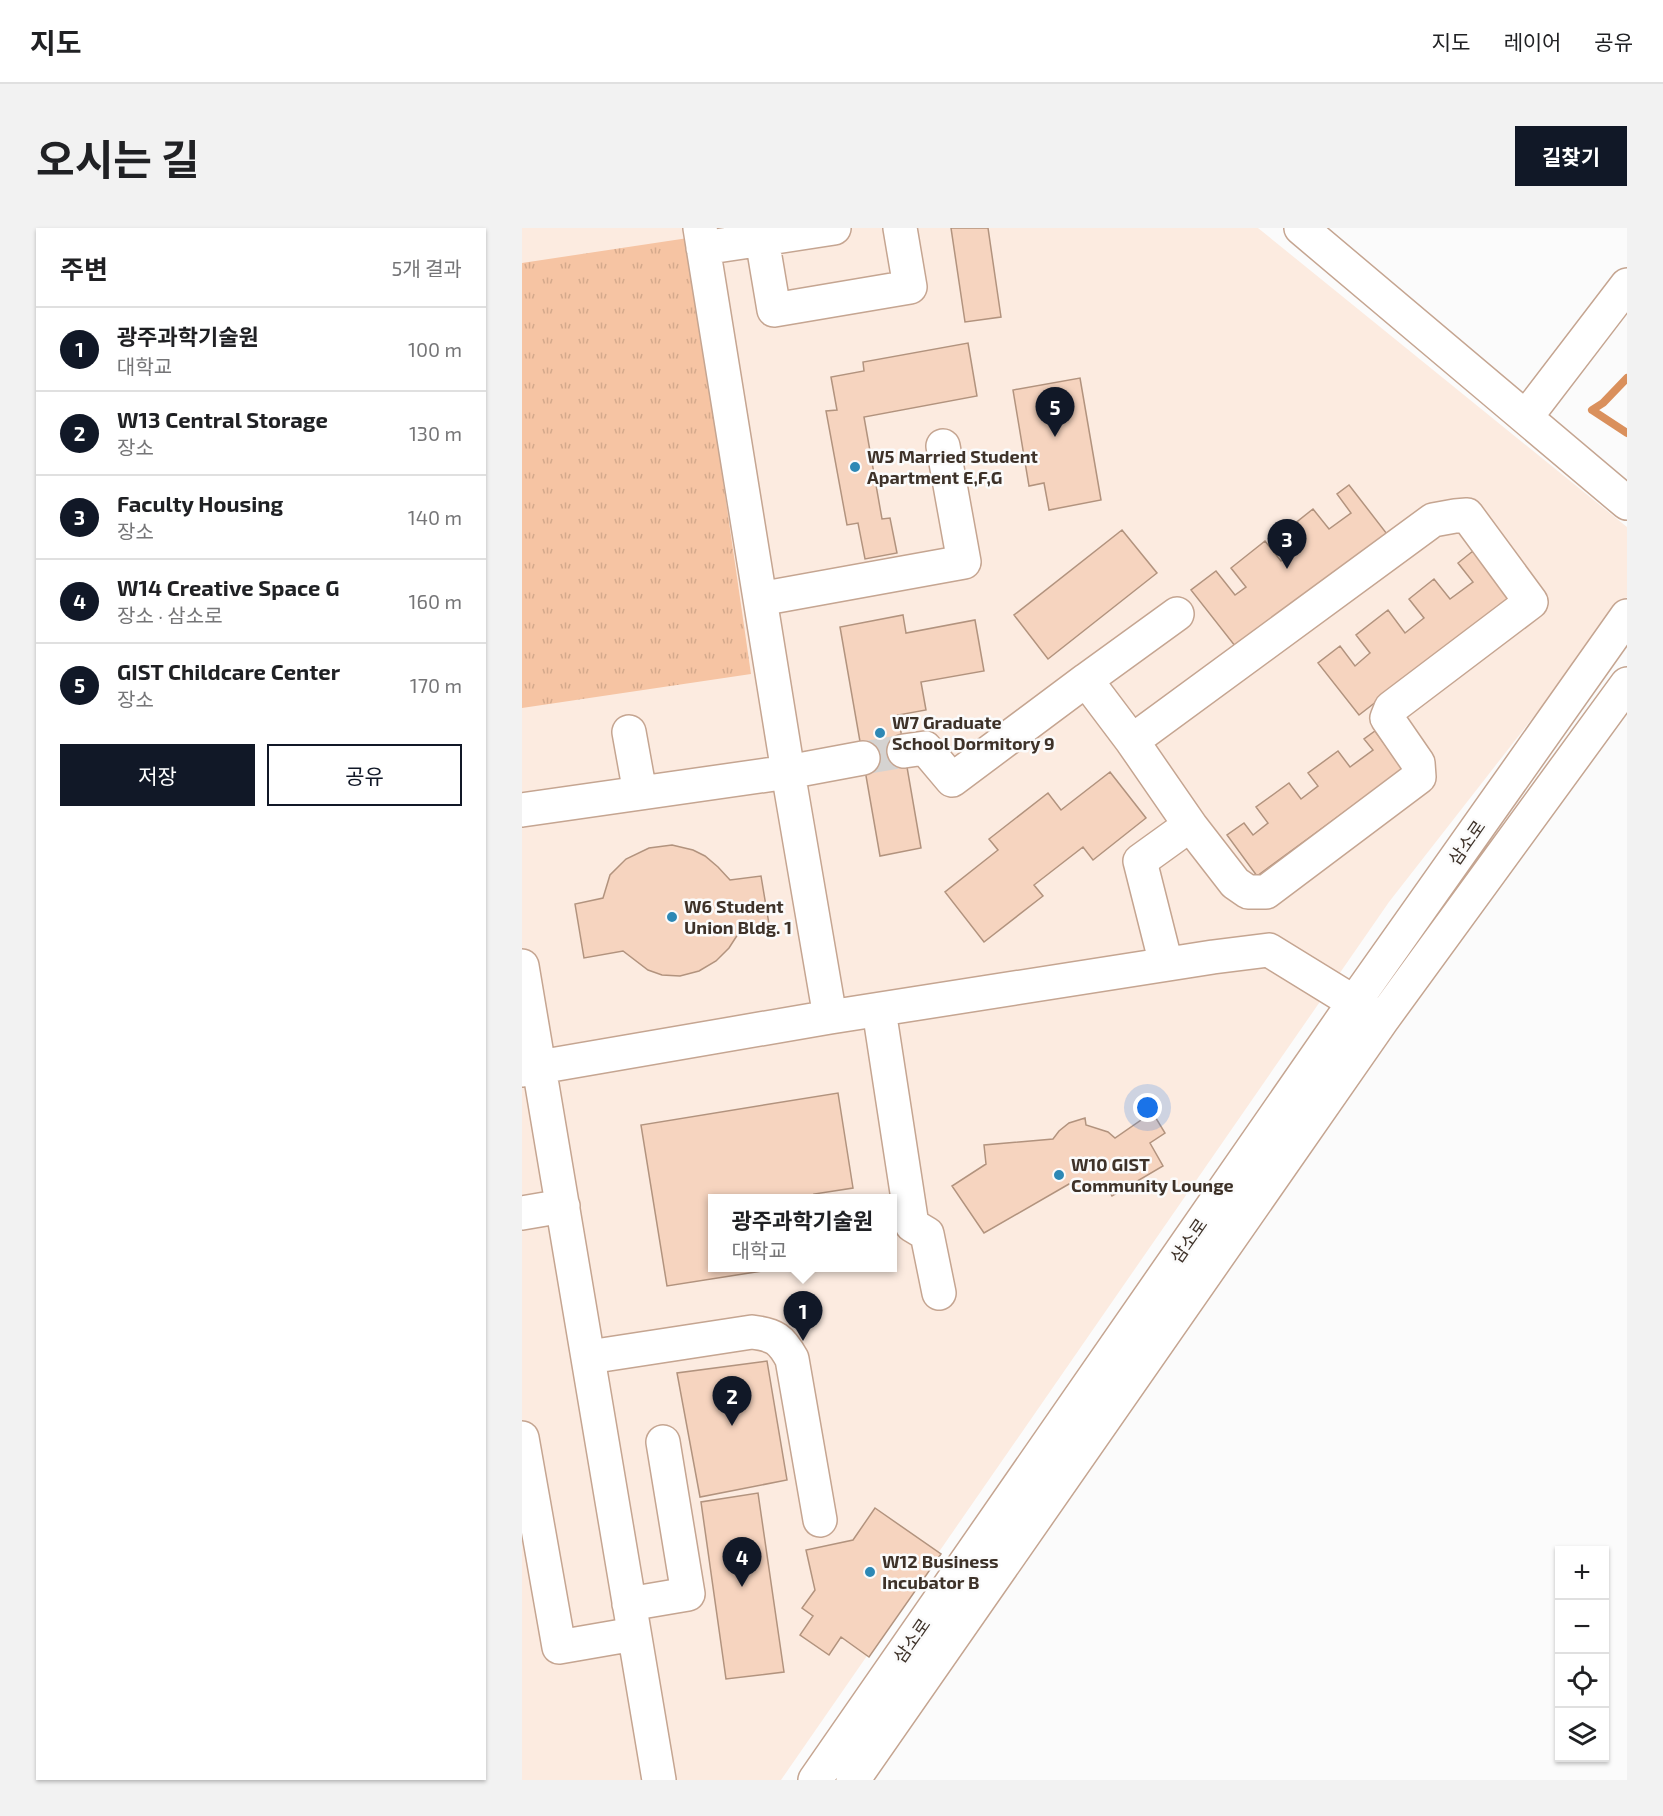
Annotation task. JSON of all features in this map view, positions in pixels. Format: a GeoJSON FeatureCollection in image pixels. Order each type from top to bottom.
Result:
{"type":"FeatureCollection","features":[{"type":"Feature","properties":{"kind":"street"},"geometry":{"type":"LineString","coordinates":[[830,1017],[701,238],[762,239],[834,228]]}},
{"type":"Feature","properties":{"kind":"street"},"geometry":{"type":"LineString","coordinates":[[762,239],[774,310],[910,287],[900,228]]}},
{"type":"Feature","properties":{"kind":"street"},"geometry":{"type":"LineString","coordinates":[[1301,228],[1627,503]]}},
{"type":"Feature","properties":{"kind":"street"},"geometry":{"type":"LineString","coordinates":[[1526,417],[1627,285]]}},
{"type":"Feature","properties":{"kind":"street"},"geometry":{"type":"LineString","coordinates":[[760,600],[964,562],[943,446]]}},
{"type":"Feature","properties":{"kind":"street"},"geometry":{"type":"LineString","coordinates":[[1086,680],[1132,741],[1190,825],[1235,883],[1248,892],[1266,892],[1419,777],[1418,763],[1387,718],[1391,708],[1531,602],[1467,515],[1433,520],[1132,741]]}},
{"type":"Feature","properties":{"kind":"street"},"geometry":{"type":"LineString","coordinates":[[904,752],[926,748],[952,780],[1177,614]]}},
{"type":"Feature","properties":{"kind":"street","name":"삼소로"},"geometry":{"type":"LineString","coordinates":[[815,1780],[1355,1001],[1627,616]]}},
{"type":"Feature","properties":{"kind":"street","name":"삼소로"},"geometry":{"type":"LineString","coordinates":[[853,1780],[1382,1020],[1627,684]]}},
{"type":"Feature","properties":{"kind":"street"},"geometry":{"type":"LineString","coordinates":[[629,732],[640,793]]}},
{"type":"Feature","properties":{"kind":"street"},"geometry":{"type":"LineString","coordinates":[[522,810],[788,772],[863,758]]}},
{"type":"Feature","properties":{"kind":"street"},"geometry":{"type":"LineString","coordinates":[[1166,964],[1140,861],[1190,825]]}},
{"type":"Feature","properties":{"kind":"street"},"geometry":{"type":"LineString","coordinates":[[531,1069],[830,1017],[1269,950],[1355,1001],[1382,1020]]}},
{"type":"Feature","properties":{"kind":"street"},"geometry":{"type":"LineString","coordinates":[[522,966],[531,1069],[563,1206],[659,1780]]}},
{"type":"Feature","properties":{"kind":"street"},"geometry":{"type":"LineString","coordinates":[[879,1010],[912,1225],[927,1234],[939,1293]]}},
{"type":"Feature","properties":{"kind":"street"},"geometry":{"type":"LineString","coordinates":[[522,1213],[563,1206]]}},
{"type":"Feature","properties":{"kind":"street"},"geometry":{"type":"LineString","coordinates":[[589,1357],[752,1332],[768,1334],[784,1344],[792,1359],[820,1520]]}},
{"type":"Feature","properties":{"kind":"street"},"geometry":{"type":"LineString","coordinates":[[522,1438],[559,1647],[632,1619],[688,1594],[663,1442]]}},
{"type":"Feature","properties":{"kind":"shaded area"},"geometry":{"type":"Polygon","coordinates":[[[522,228],[1258,228],[1627,527],[1627,597],[1389,902],[781,1780],[522,1780],[522,228]]]}},
{"type":"Feature","properties":{"kind":"green space"},"geometry":{"type":"Polygon","coordinates":[[[688,238],[751,674],[522,708],[522,263],[688,238]]]}},
{"type":"Feature","properties":{"kind":"building"},"geometry":{"type":"Polygon","coordinates":[[[951,228],[988,228],[1001,317],[965,322],[951,228]]]}},
{"type":"Feature","properties":{"kind":"building","name":"W5 Married Student Apartment E,F,G"},"geometry":{"type":"Polygon","coordinates":[[[968,343],[977,396],[864,417],[882,519],[890,518],[897,553],[865,559],[858,523],[847,525],[826,411],[837,410],[831,377],[864,371],[863,362],[968,343]]]}},
{"type":"Feature","properties":{"kind":"building"},"geometry":{"type":"Polygon","coordinates":[[[1080,378],[1101,500],[1049,510],[1044,483],[1029,486],[1013,390],[1080,378]]]}},
{"type":"Feature","properties":{"kind":"building"},"geometry":{"type":"Polygon","coordinates":[[[1349,485],[1387,534],[1239,651],[1191,590],[1216,571],[1235,595],[1246,587],[1231,568],[1265,541],[1281,561],[1301,546],[1288,529],[1313,509],[1329,529],[1351,513],[1337,494],[1349,485]]]}},
{"type":"Feature","properties":{"kind":"building"},"geometry":{"type":"Polygon","coordinates":[[[1122,530],[1157,573],[1048,659],[1014,615],[1122,530]]]}},
{"type":"Feature","properties":{"kind":"building"},"geometry":{"type":"Polygon","coordinates":[[[1473,551],[1510,598],[1359,715],[1318,663],[1340,646],[1355,666],[1370,653],[1356,635],[1388,610],[1405,633],[1424,618],[1409,599],[1434,579],[1450,599],[1473,582],[1458,563],[1473,551]]]}},
{"type":"Feature","properties":{"kind":"building","name":"W7 Graduate School Dormitory 9"},"geometry":{"type":"Polygon","coordinates":[[[903,615],[906,633],[975,620],[984,671],[921,682],[926,710],[898,715],[921,848],[880,856],[840,627],[903,615]]]}},
{"type":"Feature","properties":{"kind":"building"},"geometry":{"type":"Polygon","coordinates":[[[1375,731],[1403,769],[1257,876],[1227,835],[1244,823],[1253,835],[1268,823],[1256,807],[1289,783],[1301,799],[1318,786],[1308,773],[1338,751],[1350,767],[1373,750],[1364,739],[1375,731]]]}},
{"type":"Feature","properties":{"kind":"building"},"geometry":{"type":"Polygon","coordinates":[[[1110,772],[1146,818],[1093,860],[1083,847],[1034,885],[1043,896],[984,942],[945,892],[998,850],[989,839],[1048,793],[1061,810],[1110,772]]]}},
{"type":"Feature","properties":{"kind":"building","name":"W6 Student Union Bldg. 1"},"geometry":{"type":"Polygon","coordinates":[[[672,845],[693,850],[705,856],[730,880],[761,876],[770,930],[738,934],[729,948],[716,961],[699,971],[680,976],[662,975],[648,970],[623,951],[584,958],[575,904],[603,898],[610,875],[626,859],[649,848],[672,845]]]}},
{"type":"Feature","properties":{"kind":"building"},"geometry":{"type":"Polygon","coordinates":[[[838,1093],[853,1188],[814,1194],[708,1194],[708,1272],[756,1272],[667,1286],[641,1125],[838,1093]]]}},
{"type":"Feature","properties":{"kind":"building","name":"W10 GIST Community Lounge"},"geometry":{"type":"Polygon","coordinates":[[[1148,1105],[1165,1133],[1150,1143],[1163,1166],[1112,1196],[1107,1187],[1087,1193],[1080,1192],[1069,1184],[984,1233],[952,1186],[986,1164],[984,1145],[1053,1139],[1069,1123],[1085,1118],[1086,1125],[1108,1132],[1115,1138],[1141,1120],[1137,1113],[1148,1105]]]}},
{"type":"Feature","properties":{"kind":"building"},"geometry":{"type":"Polygon","coordinates":[[[767,1361],[787,1480],[700,1497],[677,1373],[767,1361]]]}},
{"type":"Feature","properties":{"kind":"building"},"geometry":{"type":"Polygon","coordinates":[[[758,1493],[784,1672],[726,1679],[701,1502],[758,1493]]]}},
{"type":"Feature","properties":{"kind":"building","name":"W12 Business Incubator B"},"geometry":{"type":"Polygon","coordinates":[[[875,1508],[941,1554],[869,1657],[841,1637],[829,1655],[800,1635],[813,1616],[802,1608],[815,1590],[806,1550],[853,1540],[875,1508]]]}},
{"type":"Feature","properties":{"kind":"waterway"},"geometry":{"type":"LineString","coordinates":[[1627,378],[1603,403],[1592,410],[1627,433]]}},
{"type":"Feature","properties":{"kind":"tunnel"},"geometry":{"type":"LineString","coordinates":[[863,758],[904,751]]}},
{"type":"Feature","properties":{"kind":"place","name":"GIST Childcare Center"},"geometry":{"type":"Point","coordinates":[1055,437]}},
{"type":"Feature","properties":{"kind":"place","name":"W5 Married Student Apartment E,F,G"},"geometry":{"type":"Point","coordinates":[855,467]}},
{"type":"Feature","properties":{"kind":"place","name":"Faculty Housing"},"geometry":{"type":"Point","coordinates":[1287,569]}},
{"type":"Feature","properties":{"kind":"place","name":"W7 Graduate School Dormitory 9"},"geometry":{"type":"Point","coordinates":[880,733]}},
{"type":"Feature","properties":{"kind":"place","name":"W6 Student Union Bldg. 1"},"geometry":{"type":"Point","coordinates":[672,917]}},
{"type":"Feature","properties":{"kind":"place","name":"W10 GIST Community Lounge"},"geometry":{"type":"Point","coordinates":[1059,1175]}},
{"type":"Feature","properties":{"kind":"place","name":"광주과학기술원"},"geometry":{"type":"Point","coordinates":[803,1341]}},
{"type":"Feature","properties":{"kind":"place","name":"W13 Central Storage"},"geometry":{"type":"Point","coordinates":[732,1426]}},
{"type":"Feature","properties":{"kind":"place","name":"W12 Business Incubator B"},"geometry":{"type":"Point","coordinates":[870,1572]}},
{"type":"Feature","properties":{"kind":"place","name":"W14 Creative Space G"},"geometry":{"type":"Point","coordinates":[742,1587]}}]}
